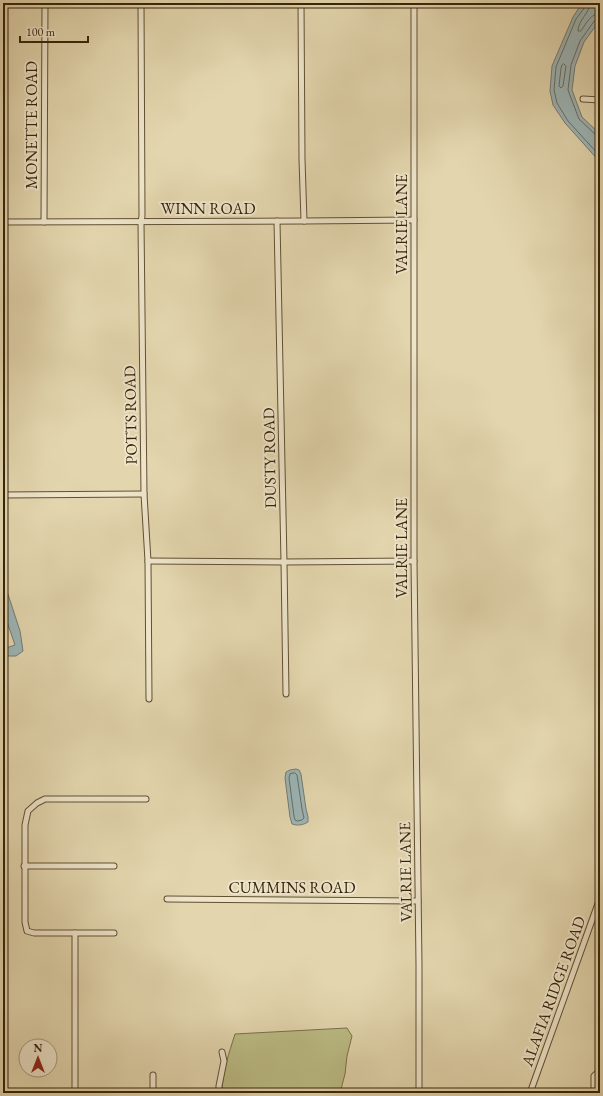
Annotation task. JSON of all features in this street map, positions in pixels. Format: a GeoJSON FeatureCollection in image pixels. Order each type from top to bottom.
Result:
{"type":"FeatureCollection","features":[{"type":"Feature","properties":{"kind":"street","name":"MONETTE ROAD"},"geometry":{"type":"LineString","coordinates":[[44,222],[45,3]]}},
{"type":"Feature","properties":{"kind":"street","name":"POTTS ROAD"},"geometry":{"type":"LineString","coordinates":[[141,3],[141,222],[144,494],[148,561],[149,699]]}},
{"type":"Feature","properties":{"kind":"street"},"geometry":{"type":"LineString","coordinates":[[301,3],[304,221]]}},
{"type":"Feature","properties":{"kind":"street","name":"VALRIE LANE"},"geometry":{"type":"LineString","coordinates":[[414,3],[414,561],[419,1093]]}},
{"type":"Feature","properties":{"kind":"street"},"geometry":{"type":"LineString","coordinates":[[583,99],[600,100]]}},
{"type":"Feature","properties":{"kind":"street","name":"WINN ROAD"},"geometry":{"type":"LineString","coordinates":[[3,222],[414,220]]}},
{"type":"Feature","properties":{"kind":"street","name":"DUSTY ROAD"},"geometry":{"type":"LineString","coordinates":[[278,221],[286,694]]}},
{"type":"Feature","properties":{"kind":"street"},"geometry":{"type":"LineString","coordinates":[[3,495],[144,494]]}},
{"type":"Feature","properties":{"kind":"street"},"geometry":{"type":"LineString","coordinates":[[148,561],[414,561]]}},
{"type":"Feature","properties":{"kind":"street"},"geometry":{"type":"LineString","coordinates":[[114,933],[34,933],[27,931],[25,922],[24,866],[25,825],[28,811],[37,802],[45,799],[146,799]]}},
{"type":"Feature","properties":{"kind":"street"},"geometry":{"type":"LineString","coordinates":[[24,866],[114,866]]}},
{"type":"Feature","properties":{"kind":"street","name":"ALAFIA RIDGE ROAD"},"geometry":{"type":"LineString","coordinates":[[530,1093],[600,898]]}},
{"type":"Feature","properties":{"kind":"street","name":"CUMMINS ROAD"},"geometry":{"type":"LineString","coordinates":[[167,899],[418,901]]}},
{"type":"Feature","properties":{"kind":"street"},"geometry":{"type":"LineString","coordinates":[[75,933],[75,1093]]}},
{"type":"Feature","properties":{"kind":"street"},"geometry":{"type":"LineString","coordinates":[[219,1093],[224,1061],[222,1052]]}},
{"type":"Feature","properties":{"kind":"street"},"geometry":{"type":"LineString","coordinates":[[594,1093],[594,1076],[600,1071]]}},
{"type":"Feature","properties":{"kind":"street"},"geometry":{"type":"LineString","coordinates":[[153,1075],[153,1093]]}},
{"type":"Feature","properties":{"kind":"green space"},"geometry":{"type":"Polygon","coordinates":[[[347,1028],[352,1036],[340,1093],[222,1093],[228,1056],[235,1034],[347,1028]]]}},
{"type":"Feature","properties":{"kind":"water"},"geometry":{"type":"Polygon","coordinates":[[[582,3],[600,3],[600,20],[584,42],[575,66],[572,90],[582,117],[600,134],[600,162],[565,123],[553,105],[550,91],[552,66],[573,17],[582,3]]]}},
{"type":"Feature","properties":{"kind":"water"},"geometry":{"type":"Polygon","coordinates":[[[3,579],[20,631],[23,651],[16,656],[3,656],[3,648],[15,645],[3,610],[3,579]]]}},
{"type":"Feature","properties":{"kind":"water"},"geometry":{"type":"Polygon","coordinates":[[[296,769],[299,770],[301,774],[308,817],[308,822],[298,825],[292,824],[290,817],[285,778],[286,772],[296,769]]]}}]}
